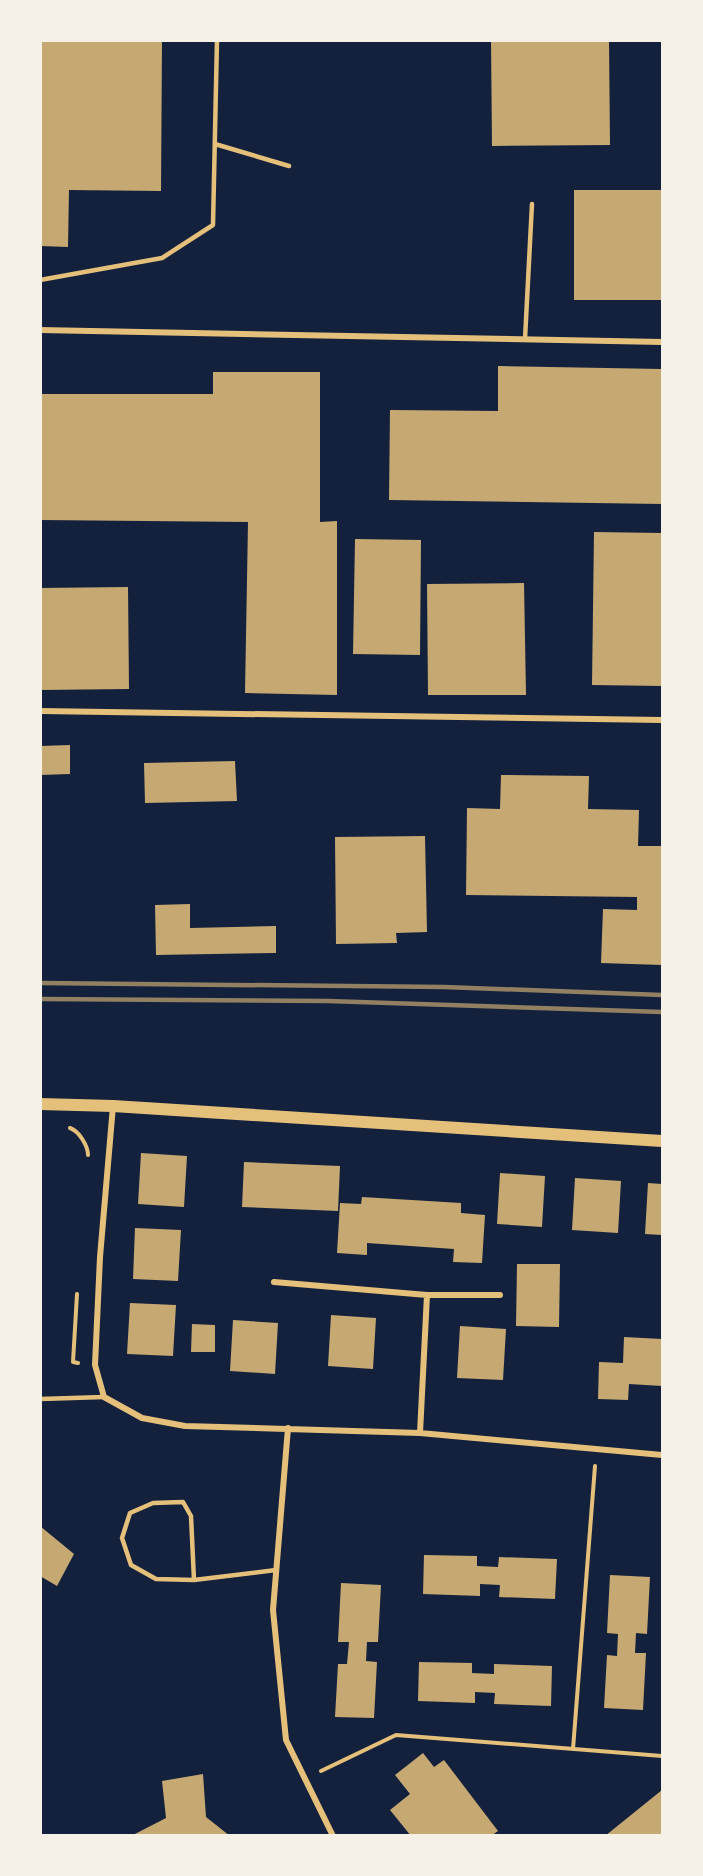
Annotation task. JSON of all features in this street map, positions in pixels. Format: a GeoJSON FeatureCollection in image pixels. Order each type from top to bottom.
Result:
{"type":"FeatureCollection","features":[{"type":"Feature","properties":{"kind":"main road"},"geometry":{"type":"LineString","coordinates":[[40,1104],[113,1106],[663,1141]]}},
{"type":"Feature","properties":{"kind":"street"},"geometry":{"type":"LineString","coordinates":[[40,330],[663,342]]}},
{"type":"Feature","properties":{"kind":"street"},"geometry":{"type":"LineString","coordinates":[[40,711],[663,720]]}},
{"type":"Feature","properties":{"kind":"street"},"geometry":{"type":"LineString","coordinates":[[113,1106],[100,1257],[95,1365],[104,1397],[142,1418],[184,1426],[420,1433],[663,1455]]}},
{"type":"Feature","properties":{"kind":"street"},"geometry":{"type":"LineString","coordinates":[[274,1282],[427,1295],[500,1295]]}},
{"type":"Feature","properties":{"kind":"street"},"geometry":{"type":"LineString","coordinates":[[420,1433],[427,1295]]}},
{"type":"Feature","properties":{"kind":"street"},"geometry":{"type":"LineString","coordinates":[[288,1428],[273,1610],[286,1740],[333,1836]]}},
{"type":"Feature","properties":{"kind":"lane"},"geometry":{"type":"LineString","coordinates":[[40,280],[162,258],[213,225],[217,40]]}},
{"type":"Feature","properties":{"kind":"lane"},"geometry":{"type":"LineString","coordinates":[[215,144],[289,166]]}},
{"type":"Feature","properties":{"kind":"lane"},"geometry":{"type":"LineString","coordinates":[[525,339],[532,204]]}},
{"type":"Feature","properties":{"kind":"lane"},"geometry":{"type":"LineString","coordinates":[[40,1399],[104,1397]]}},
{"type":"Feature","properties":{"kind":"lane"},"geometry":{"type":"LineString","coordinates":[[194,1580],[191,1516],[183,1502],[153,1503],[130,1512],[122,1538],[131,1565],[156,1579],[194,1580],[276,1570]]}},
{"type":"Feature","properties":{"kind":"path"},"geometry":{"type":"LineString","coordinates":[[67,1127],[75,1130],[89,1151],[88,1162]]}},
{"type":"Feature","properties":{"kind":"path"},"geometry":{"type":"LineString","coordinates":[[78,1291],[73,1362],[95,1365]]}},
{"type":"Feature","properties":{"kind":"path"},"geometry":{"type":"LineString","coordinates":[[573,1749],[596,1450]]}},
{"type":"Feature","properties":{"kind":"path"},"geometry":{"type":"LineString","coordinates":[[304,1779],[396,1735],[663,1756]]}},
{"type":"Feature","properties":{"kind":"building"},"geometry":{"type":"Polygon","coordinates":[[[40,40],[162,40],[161,191],[69,190],[68,247],[40,246],[40,40]]]}},
{"type":"Feature","properties":{"kind":"building"},"geometry":{"type":"Polygon","coordinates":[[[491,40],[609,40],[610,145],[492,146],[491,40]]]}},
{"type":"Feature","properties":{"kind":"building"},"geometry":{"type":"Polygon","coordinates":[[[574,190],[662,190],[662,300],[574,300],[574,190]]]}},
{"type":"Feature","properties":{"kind":"building"},"geometry":{"type":"Polygon","coordinates":[[[498,366],[662,369],[662,504],[389,500],[390,410],[498,411],[498,366]]]}},
{"type":"Feature","properties":{"kind":"building"},"geometry":{"type":"Polygon","coordinates":[[[213,372],[320,372],[320,522],[337,521],[337,695],[245,693],[248,522],[40,520],[40,394],[213,394],[213,372]]]}},
{"type":"Feature","properties":{"kind":"building"},"geometry":{"type":"Polygon","coordinates":[[[594,532],[662,533],[662,686],[592,685],[594,532]]]}},
{"type":"Feature","properties":{"kind":"building"},"geometry":{"type":"Polygon","coordinates":[[[355,539],[421,540],[420,655],[353,654],[355,539]]]}},
{"type":"Feature","properties":{"kind":"building"},"geometry":{"type":"Polygon","coordinates":[[[524,583],[526,695],[428,695],[427,584],[524,583]]]}},
{"type":"Feature","properties":{"kind":"building"},"geometry":{"type":"Polygon","coordinates":[[[128,587],[129,689],[40,690],[40,588],[128,587]]]}},
{"type":"Feature","properties":{"kind":"building"},"geometry":{"type":"Polygon","coordinates":[[[70,745],[70,774],[40,775],[40,746],[70,745]]]}},
{"type":"Feature","properties":{"kind":"building"},"geometry":{"type":"Polygon","coordinates":[[[235,761],[237,801],[145,803],[144,763],[235,761]]]}},
{"type":"Feature","properties":{"kind":"building"},"geometry":{"type":"Polygon","coordinates":[[[501,775],[589,776],[588,809],[639,810],[638,846],[662,846],[662,965],[601,963],[603,909],[637,910],[637,897],[466,895],[467,808],[500,809],[501,775]]]}},
{"type":"Feature","properties":{"kind":"building"},"geometry":{"type":"Polygon","coordinates":[[[425,836],[427,932],[396,933],[397,943],[336,944],[335,837],[425,836]]]}},
{"type":"Feature","properties":{"kind":"building"},"geometry":{"type":"Polygon","coordinates":[[[190,904],[190,928],[276,926],[276,953],[156,955],[155,905],[190,904]]]}},
{"type":"Feature","properties":{"kind":"building"},"geometry":{"type":"Polygon","coordinates":[[[141,1153],[187,1156],[184,1207],[138,1204],[141,1153]]]}},
{"type":"Feature","properties":{"kind":"building"},"geometry":{"type":"Polygon","coordinates":[[[244,1162],[340,1166],[338,1211],[242,1207],[244,1162]]]}},
{"type":"Feature","properties":{"kind":"building"},"geometry":{"type":"Polygon","coordinates":[[[500,1173],[545,1176],[542,1227],[497,1224],[500,1173]]]}},
{"type":"Feature","properties":{"kind":"building"},"geometry":{"type":"Polygon","coordinates":[[[575,1178],[621,1181],[618,1233],[572,1230],[575,1178]]]}},
{"type":"Feature","properties":{"kind":"building"},"geometry":{"type":"Polygon","coordinates":[[[648,1183],[662,1184],[662,1235],[645,1234],[648,1183]]]}},
{"type":"Feature","properties":{"kind":"building"},"geometry":{"type":"Polygon","coordinates":[[[362,1197],[461,1203],[461,1213],[485,1215],[482,1263],[453,1262],[454,1249],[367,1243],[367,1255],[337,1253],[340,1203],[361,1204],[362,1197]]]}},
{"type":"Feature","properties":{"kind":"building"},"geometry":{"type":"Polygon","coordinates":[[[135,1228],[181,1230],[178,1281],[133,1279],[135,1228]]]}},
{"type":"Feature","properties":{"kind":"building"},"geometry":{"type":"Polygon","coordinates":[[[517,1264],[560,1264],[559,1327],[516,1326],[517,1264]]]}},
{"type":"Feature","properties":{"kind":"building"},"geometry":{"type":"Polygon","coordinates":[[[130,1303],[176,1305],[173,1356],[127,1354],[130,1303]]]}},
{"type":"Feature","properties":{"kind":"building"},"geometry":{"type":"Polygon","coordinates":[[[331,1315],[376,1318],[373,1369],[328,1366],[331,1315]]]}},
{"type":"Feature","properties":{"kind":"building"},"geometry":{"type":"Polygon","coordinates":[[[233,1320],[278,1323],[275,1374],[230,1371],[233,1320]]]}},
{"type":"Feature","properties":{"kind":"building"},"geometry":{"type":"Polygon","coordinates":[[[192,1324],[215,1325],[215,1352],[191,1352],[192,1324]]]}},
{"type":"Feature","properties":{"kind":"building"},"geometry":{"type":"Polygon","coordinates":[[[460,1326],[506,1329],[503,1380],[457,1378],[460,1326]]]}},
{"type":"Feature","properties":{"kind":"building"},"geometry":{"type":"Polygon","coordinates":[[[624,1337],[662,1339],[662,1386],[629,1384],[628,1400],[598,1399],[599,1362],[623,1363],[624,1337]]]}},
{"type":"Feature","properties":{"kind":"building"},"geometry":{"type":"Polygon","coordinates":[[[40,1526],[74,1554],[57,1586],[40,1576],[40,1526]]]}},
{"type":"Feature","properties":{"kind":"building"},"geometry":{"type":"Polygon","coordinates":[[[424,1555],[477,1556],[477,1566],[498,1567],[499,1557],[557,1559],[555,1599],[499,1597],[500,1585],[480,1584],[480,1596],[423,1594],[424,1555]]]}},
{"type":"Feature","properties":{"kind":"building"},"geometry":{"type":"Polygon","coordinates":[[[610,1575],[650,1577],[647,1634],[636,1633],[635,1653],[646,1653],[643,1710],[604,1708],[607,1655],[617,1656],[618,1634],[607,1633],[610,1575]]]}},
{"type":"Feature","properties":{"kind":"building"},"geometry":{"type":"Polygon","coordinates":[[[341,1583],[381,1585],[378,1642],[367,1642],[366,1661],[377,1662],[374,1718],[335,1717],[338,1664],[347,1664],[349,1642],[338,1642],[341,1583]]]}},
{"type":"Feature","properties":{"kind":"building"},"geometry":{"type":"Polygon","coordinates":[[[419,1662],[472,1663],[472,1673],[494,1674],[494,1664],[552,1666],[551,1706],[494,1704],[495,1693],[475,1692],[475,1703],[418,1701],[419,1662]]]}},
{"type":"Feature","properties":{"kind":"building"},"geometry":{"type":"Polygon","coordinates":[[[423,1753],[434,1767],[444,1760],[498,1831],[491,1836],[411,1836],[390,1810],[410,1794],[395,1775],[423,1753]]]}},
{"type":"Feature","properties":{"kind":"building"},"geometry":{"type":"Polygon","coordinates":[[[203,1774],[206,1817],[230,1836],[131,1836],[166,1818],[162,1781],[203,1774]]]}},
{"type":"Feature","properties":{"kind":"building"},"geometry":{"type":"Polygon","coordinates":[[[662,1790],[662,1836],[605,1836],[662,1790]]]}},
{"type":"Feature","properties":{"kind":"railway"},"geometry":{"type":"LineString","coordinates":[[40,983],[444,987],[662,995]]}},
{"type":"Feature","properties":{"kind":"railway"},"geometry":{"type":"LineString","coordinates":[[40,999],[328,1001],[662,1012]]}}]}
